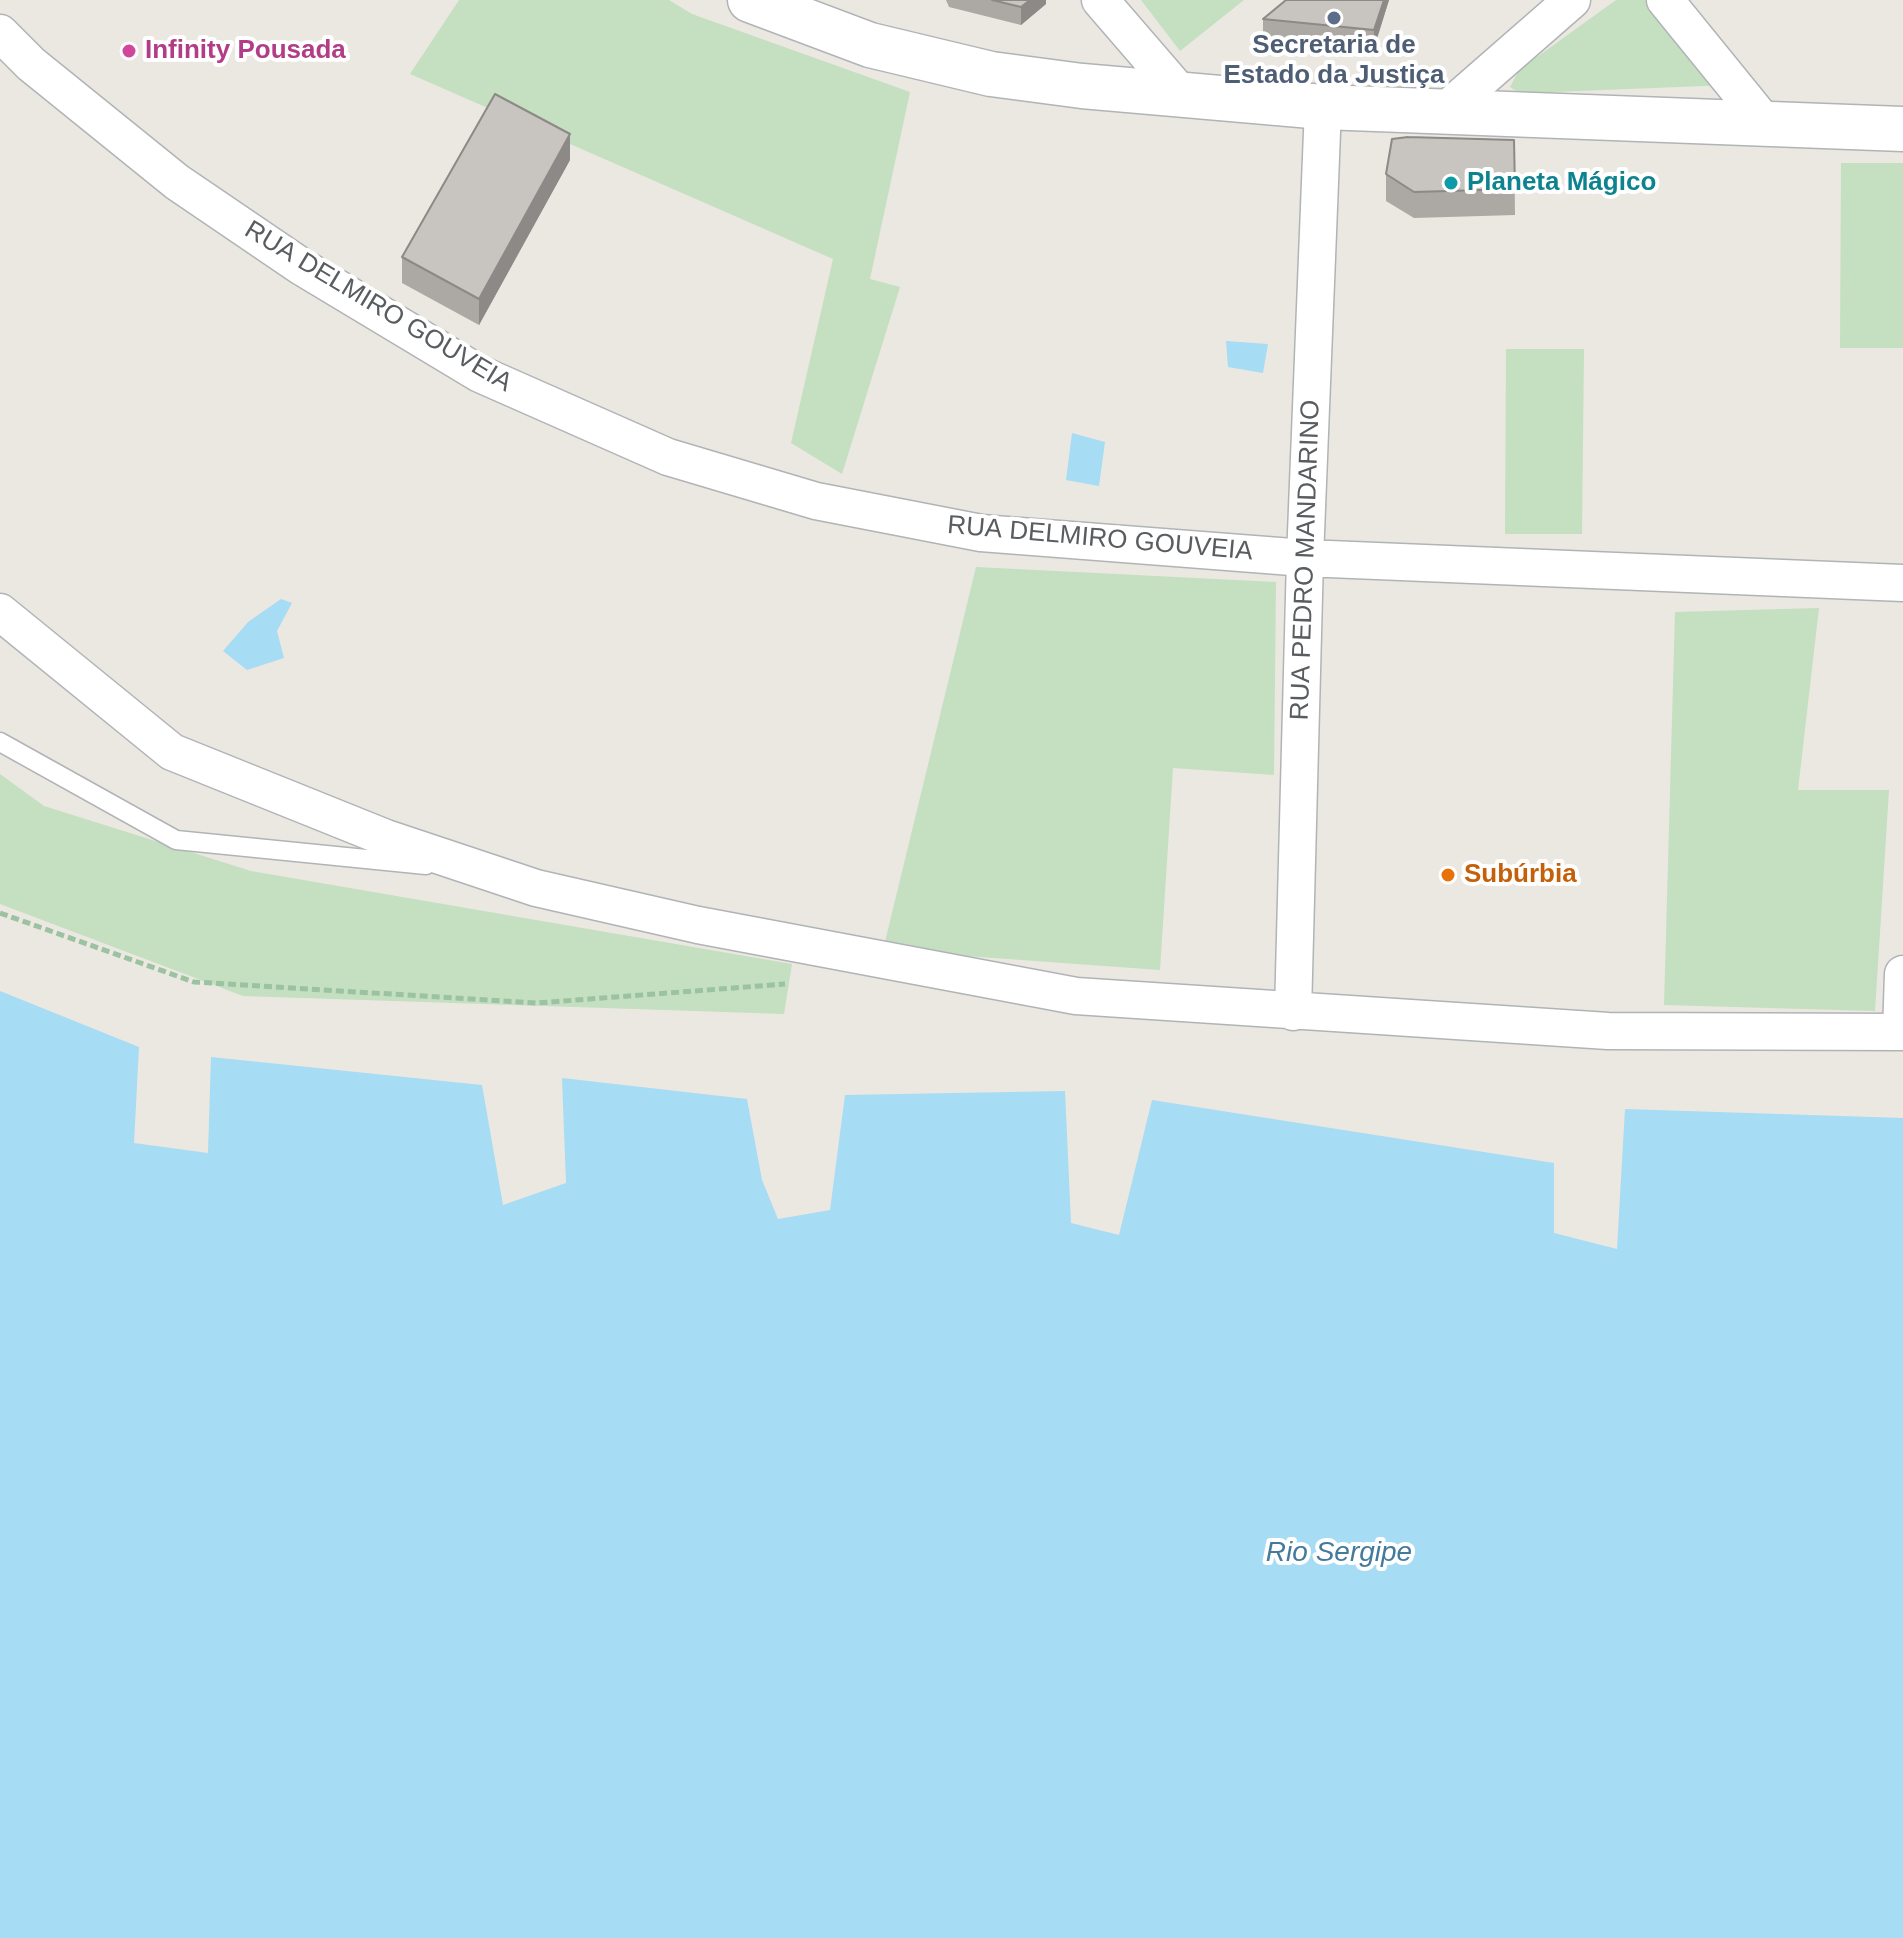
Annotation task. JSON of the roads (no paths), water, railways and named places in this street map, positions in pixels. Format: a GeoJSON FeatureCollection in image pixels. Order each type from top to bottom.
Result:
{"type":"FeatureCollection","features":[{"type":"Feature","properties":{"kind":"street"},"geometry":{"type":"LineString","coordinates":[[750,0],[870,45],[991,74],[1323,107],[1903,129]]}},
{"type":"Feature","properties":{"kind":"street"},"geometry":{"type":"LineString","coordinates":[[1100,0],[1182,95]]}},
{"type":"Feature","properties":{"kind":"street"},"geometry":{"type":"LineString","coordinates":[[1446,110],[1572,0]]}},
{"type":"Feature","properties":{"kind":"street"},"geometry":{"type":"LineString","coordinates":[[1665,0],[1765,123]]}},
{"type":"Feature","properties":{"kind":"street","name":"RUA DELMIRO GOUVEIA"},"geometry":{"type":"LineString","coordinates":[[0,33],[31,64],[177,182],[302,267],[480,374],[668,457],[816,501],[981,533],[1305,558],[1903,583]]}},
{"type":"Feature","properties":{"kind":"street","name":"RUA PEDRO MANDARINO"},"geometry":{"type":"LineString","coordinates":[[1293,1012],[1305,558],[1323,107]]}},
{"type":"Feature","properties":{"kind":"street"},"geometry":{"type":"LineString","coordinates":[[0,612],[172,752],[386,838],[536,888],[698,925],[1076,996],[1608,1031],[1902,1032],[1903,974]]}},
{"type":"Feature","properties":{"kind":"lane"},"geometry":{"type":"LineString","coordinates":[[0,742],[176,840],[485,871]]}},
{"type":"Feature","properties":{"kind":"water"},"geometry":{"type":"Polygon","coordinates":[[[1226,341],[1268,344],[1263,373],[1228,367],[1226,341]]]}},
{"type":"Feature","properties":{"kind":"water"},"geometry":{"type":"Polygon","coordinates":[[[1072,433],[1105,442],[1099,486],[1066,480],[1072,433]]]}},
{"type":"Feature","properties":{"kind":"water"},"geometry":{"type":"Polygon","coordinates":[[[281,599],[292,603],[277,631],[284,658],[247,670],[223,651],[248,622],[281,599]]]}},
{"type":"Feature","properties":{"kind":"water","name":"Rio Sergipe"},"geometry":{"type":"Polygon","coordinates":[[[0,991],[139,1047],[134,1143],[208,1153],[211,1057],[482,1085],[503,1205],[566,1183],[562,1078],[747,1099],[762,1180],[778,1219],[830,1210],[845,1095],[1065,1091],[1071,1223],[1119,1235],[1152,1100],[1554,1163],[1554,1233],[1617,1249],[1625,1109],[1903,1118],[1903,1938],[0,1938],[0,991]]]}},
{"type":"Feature","properties":{"kind":"place","name":"Secretaria de Estado da Justiça"},"geometry":{"type":"Point","coordinates":[1334,18]}},
{"type":"Feature","properties":{"kind":"place","name":"Infinity Pousada"},"geometry":{"type":"Point","coordinates":[129,51]}},
{"type":"Feature","properties":{"kind":"place","name":"Planeta Mágico"},"geometry":{"type":"Point","coordinates":[1451,183]}},
{"type":"Feature","properties":{"kind":"place","name":"Subúrbia"},"geometry":{"type":"Point","coordinates":[1448,875]}}]}
